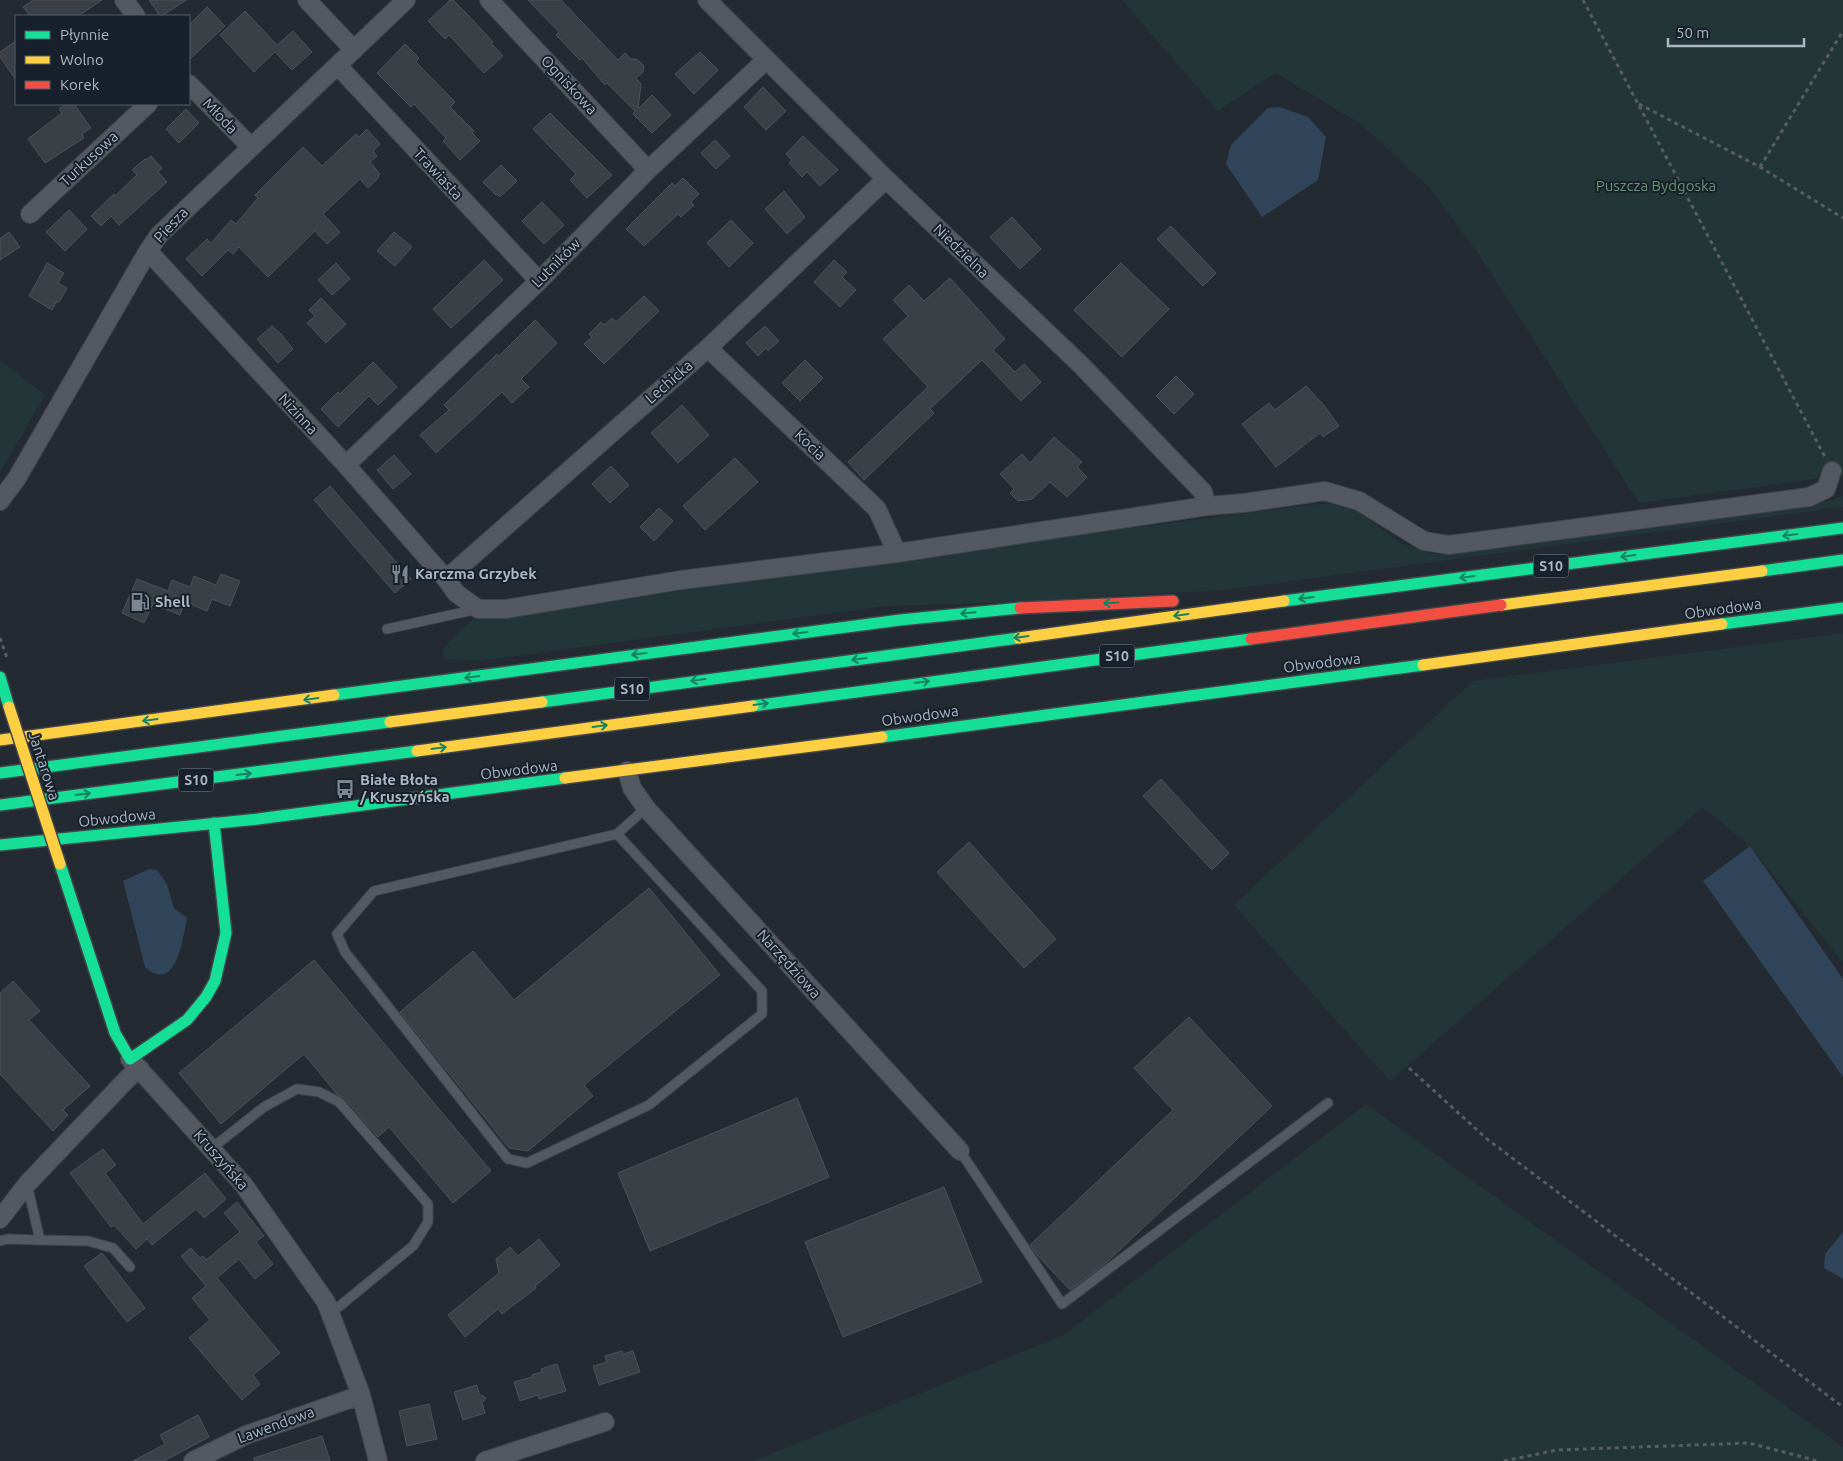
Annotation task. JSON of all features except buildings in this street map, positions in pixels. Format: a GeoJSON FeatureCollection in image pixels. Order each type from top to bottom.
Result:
{"type":"FeatureCollection","features":[{"type":"Feature","properties":{"kind":"main road","name":"S10"},"geometry":{"type":"LineString","coordinates":[[0,773],[223,742],[456,714],[1264,603],[1843,528]]}},
{"type":"Feature","properties":{"kind":"main road","name":"S10"},"geometry":{"type":"LineString","coordinates":[[0,805],[391,755],[1843,560]]}},
{"type":"Feature","properties":{"kind":"main road"},"geometry":{"type":"LineString","coordinates":[[0,740],[900,620],[1034,607],[1180,601]]}},
{"type":"Feature","properties":{"kind":"main road"},"geometry":{"type":"LineString","coordinates":[[1199,602],[1264,603]]}},
{"type":"Feature","properties":{"kind":"main road","name":"Obwodowa"},"geometry":{"type":"LineString","coordinates":[[0,845],[214,823],[627,771],[1843,608]]}},
{"type":"Feature","properties":{"kind":"main road","name":"Jantarowa"},"geometry":{"type":"LineString","coordinates":[[0,677],[60,864]]}},
{"type":"Feature","properties":{"kind":"main road"},"geometry":{"type":"LineString","coordinates":[[135,1064],[187,1020],[206,997],[215,981],[226,933],[214,823]]}},
{"type":"Feature","properties":{"kind":"main road","name":"Kruszyńska"},"geometry":{"type":"LineString","coordinates":[[60,864],[115,1033],[135,1064]]}},
{"type":"Feature","properties":{"kind":"street"},"geometry":{"type":"LineString","coordinates":[[124,0],[135,15]]}},
{"type":"Feature","properties":{"kind":"street"},"geometry":{"type":"LineString","coordinates":[[307,0],[354,50]]}},
{"type":"Feature","properties":{"kind":"street","name":"Piesza"},"geometry":{"type":"LineString","coordinates":[[0,501],[17,478],[159,235],[406,0]]}},
{"type":"Feature","properties":{"kind":"street","name":"Ogniskowa"},"geometry":{"type":"LineString","coordinates":[[489,0],[648,170]]}},
{"type":"Feature","properties":{"kind":"street","name":"Niedzielna"},"geometry":{"type":"LineString","coordinates":[[707,0],[886,179],[1080,365],[1203,492],[1206,506]]}},
{"type":"Feature","properties":{"kind":"street","name":"Lutników"},"geometry":{"type":"LineString","coordinates":[[346,465],[539,282],[648,170],[766,60]]}},
{"type":"Feature","properties":{"kind":"street","name":"Trawiasta"},"geometry":{"type":"LineString","coordinates":[[338,66],[539,282]]}},
{"type":"Feature","properties":{"kind":"street","name":"Młoda"},"geometry":{"type":"LineString","coordinates":[[190,85],[251,147]]}},
{"type":"Feature","properties":{"kind":"street","name":"Turkusowa"},"geometry":{"type":"LineString","coordinates":[[30,214],[147,105]]}},
{"type":"Feature","properties":{"kind":"street","name":"Lechicka"},"geometry":{"type":"LineString","coordinates":[[446,579],[708,348],[886,179]]}},
{"type":"Feature","properties":{"kind":"street","name":"Nizinna"},"geometry":{"type":"LineString","coordinates":[[148,251],[346,465],[446,579],[456,593],[478,609]]}},
{"type":"Feature","properties":{"kind":"street","name":"Kocia"},"geometry":{"type":"LineString","coordinates":[[708,348],[876,509],[897,553]]}},
{"type":"Feature","properties":{"kind":"street"},"geometry":{"type":"LineString","coordinates":[[478,609],[506,609],[681,580],[897,553],[1206,506],[1244,503],[1325,491],[1358,501],[1424,541],[1449,545],[1809,497],[1826,489],[1832,471]]}},
{"type":"Feature","properties":{"kind":"street","name":"Narzędziowa"},"geometry":{"type":"LineString","coordinates":[[627,771],[632,788],[646,808],[960,1151]]}},
{"type":"Feature","properties":{"kind":"street"},"geometry":{"type":"LineString","coordinates":[[0,1219],[27,1184],[129,1077],[135,1064]]}},
{"type":"Feature","properties":{"kind":"street","name":"Kruszyńska"},"geometry":{"type":"LineString","coordinates":[[135,1064],[243,1184],[326,1302],[361,1395],[378,1461]]}},
{"type":"Feature","properties":{"kind":"street","name":"Lawendowa"},"geometry":{"type":"LineString","coordinates":[[193,1461],[246,1435],[361,1395]]}},
{"type":"Feature","properties":{"kind":"street"},"geometry":{"type":"LineString","coordinates":[[485,1461],[605,1422]]}},
{"type":"Feature","properties":{"kind":"lane"},"geometry":{"type":"LineString","coordinates":[[387,629],[478,609]]}},
{"type":"Feature","properties":{"kind":"lane"},"geometry":{"type":"LineString","coordinates":[[617,834],[762,991],[762,1014],[649,1105],[527,1163],[508,1158],[346,952],[337,934],[374,891],[617,834],[646,808]]}},
{"type":"Feature","properties":{"kind":"lane"},"geometry":{"type":"LineString","coordinates":[[212,1148],[264,1107],[297,1089],[319,1092],[340,1102],[428,1204],[428,1222],[413,1246],[330,1314]]}},
{"type":"Feature","properties":{"kind":"lane"},"geometry":{"type":"LineString","coordinates":[[960,1151],[1062,1304],[1328,1103]]}},
{"type":"Feature","properties":{"kind":"lane"},"geometry":{"type":"LineString","coordinates":[[27,1184],[40,1240]]}},
{"type":"Feature","properties":{"kind":"lane"},"geometry":{"type":"LineString","coordinates":[[0,1241],[8,1239],[88,1241],[113,1248],[130,1267]]}},
{"type":"Feature","properties":{"kind":"path"},"geometry":{"type":"LineString","coordinates":[[1583,0],[1832,471]]}},
{"type":"Feature","properties":{"kind":"path"},"geometry":{"type":"LineString","coordinates":[[1760,167],[1843,31]]}},
{"type":"Feature","properties":{"kind":"path"},"geometry":{"type":"LineString","coordinates":[[1639,104],[1760,167],[1843,218]]}},
{"type":"Feature","properties":{"kind":"path"},"geometry":{"type":"LineString","coordinates":[[1409,1068],[1486,1138],[1843,1407]]}},
{"type":"Feature","properties":{"kind":"path"},"geometry":{"type":"LineString","coordinates":[[1504,1461],[1557,1450],[1749,1443],[1818,1461]]}},
{"type":"Feature","properties":{"kind":"green space","name":"Puszcza Bydgoska"},"geometry":{"type":"Polygon","coordinates":[[[1122,0],[1843,0],[1843,475],[1639,503],[1479,255],[1429,187],[1361,124],[1276,73],[1218,111],[1122,0]]]}},
{"type":"Feature","properties":{"kind":"green space"},"geometry":{"type":"Polygon","coordinates":[[[0,360],[45,395],[0,473],[0,360]]]}},
{"type":"Feature","properties":{"kind":"green space"},"geometry":{"type":"Polygon","coordinates":[[[1843,496],[1843,507],[1225,590],[968,604],[887,606],[479,661],[445,659],[442,651],[461,629],[475,618],[965,550],[1309,505],[1336,503],[1355,510],[1404,545],[1434,554],[1826,502],[1843,496]]]}},
{"type":"Feature","properties":{"kind":"green space"},"geometry":{"type":"Polygon","coordinates":[[[1843,633],[1843,963],[1750,846],[1703,807],[1390,1081],[1234,905],[1473,681],[1843,633]]]}},
{"type":"Feature","properties":{"kind":"green space"},"geometry":{"type":"Polygon","coordinates":[[[1366,1104],[1843,1447],[1843,1461],[753,1461],[1062,1336],[1366,1104]]]}},
{"type":"Feature","properties":{"kind":"water"},"geometry":{"type":"Polygon","coordinates":[[[1280,107],[1308,117],[1326,137],[1318,180],[1262,217],[1226,164],[1231,145],[1268,108],[1280,107]]]}},
{"type":"Feature","properties":{"kind":"water"},"geometry":{"type":"Polygon","coordinates":[[[1750,846],[1843,979],[1843,1077],[1703,881],[1750,846]]]}},
{"type":"Feature","properties":{"kind":"water"},"geometry":{"type":"Polygon","coordinates":[[[149,869],[157,870],[167,884],[174,908],[187,918],[176,960],[171,969],[164,974],[156,974],[145,967],[123,881],[149,869]]]}},
{"type":"Feature","properties":{"kind":"water"},"geometry":{"type":"Polygon","coordinates":[[[1843,1232],[1843,1279],[1824,1268],[1825,1254],[1843,1232]]]}},
{"type":"Feature","properties":{"kind":"traffic: fast"},"geometry":{"type":"LineString","coordinates":[[1284,601],[1843,528]]}},
{"type":"Feature","properties":{"kind":"traffic: fast"},"geometry":{"type":"LineString","coordinates":[[1762,571],[1843,560]]}},
{"type":"Feature","properties":{"kind":"traffic: fast"},"geometry":{"type":"LineString","coordinates":[[334,695],[900,620],[1020,608]]}},
{"type":"Feature","properties":{"kind":"traffic: fast"},"geometry":{"type":"LineString","coordinates":[[1722,624],[1843,608]]}},
{"type":"Feature","properties":{"kind":"traffic: fast"},"geometry":{"type":"LineString","coordinates":[[542,702],[1019,638]]}},
{"type":"Feature","properties":{"kind":"traffic: fast"},"geometry":{"type":"LineString","coordinates":[[753,706],[1251,639]]}},
{"type":"Feature","properties":{"kind":"traffic: fast"},"geometry":{"type":"LineString","coordinates":[[882,737],[1423,665]]}},
{"type":"Feature","properties":{"kind":"traffic: fast"},"geometry":{"type":"LineString","coordinates":[[0,677],[9,707]]}},
{"type":"Feature","properties":{"kind":"traffic: fast"},"geometry":{"type":"LineString","coordinates":[[0,773],[390,722]]}},
{"type":"Feature","properties":{"kind":"traffic: fast"},"geometry":{"type":"LineString","coordinates":[[0,805],[417,751]]}},
{"type":"Feature","properties":{"kind":"traffic: fast"},"geometry":{"type":"LineString","coordinates":[[0,845],[258,819],[565,778]]}},
{"type":"Feature","properties":{"kind":"traffic: fast"},"geometry":{"type":"LineString","coordinates":[[60,864],[115,1033],[130,1059],[187,1020],[206,997],[215,981],[226,933],[214,823]]}},
{"type":"Feature","properties":{"kind":"traffic: slow"},"geometry":{"type":"LineString","coordinates":[[1501,605],[1762,571]]}},
{"type":"Feature","properties":{"kind":"traffic: slow"},"geometry":{"type":"LineString","coordinates":[[1019,638],[1284,601]]}},
{"type":"Feature","properties":{"kind":"traffic: slow"},"geometry":{"type":"LineString","coordinates":[[1423,665],[1722,624]]}},
{"type":"Feature","properties":{"kind":"traffic: slow"},"geometry":{"type":"LineString","coordinates":[[0,740],[334,695]]}},
{"type":"Feature","properties":{"kind":"traffic: slow"},"geometry":{"type":"LineString","coordinates":[[390,722],[542,702]]}},
{"type":"Feature","properties":{"kind":"traffic: slow"},"geometry":{"type":"LineString","coordinates":[[417,751],[753,706]]}},
{"type":"Feature","properties":{"kind":"traffic: slow"},"geometry":{"type":"LineString","coordinates":[[9,707],[60,864]]}},
{"type":"Feature","properties":{"kind":"traffic: slow"},"geometry":{"type":"LineString","coordinates":[[565,778],[882,737]]}},
{"type":"Feature","properties":{"kind":"traffic: jam"},"geometry":{"type":"LineString","coordinates":[[1020,608],[1173,601]]}},
{"type":"Feature","properties":{"kind":"traffic: jam"},"geometry":{"type":"LineString","coordinates":[[1251,639],[1501,605]]}},
{"type":"Feature","properties":{"kind":"place","name":"Karczma Grzybek"},"geometry":{"type":"Point","coordinates":[400,574]}},
{"type":"Feature","properties":{"kind":"place","name":"Shell"},"geometry":{"type":"Point","coordinates":[140,602]}},
{"type":"Feature","properties":{"kind":"place","name":"Białe Błota / Kruszyńska"},"geometry":{"type":"Point","coordinates":[345,789]}}]}
